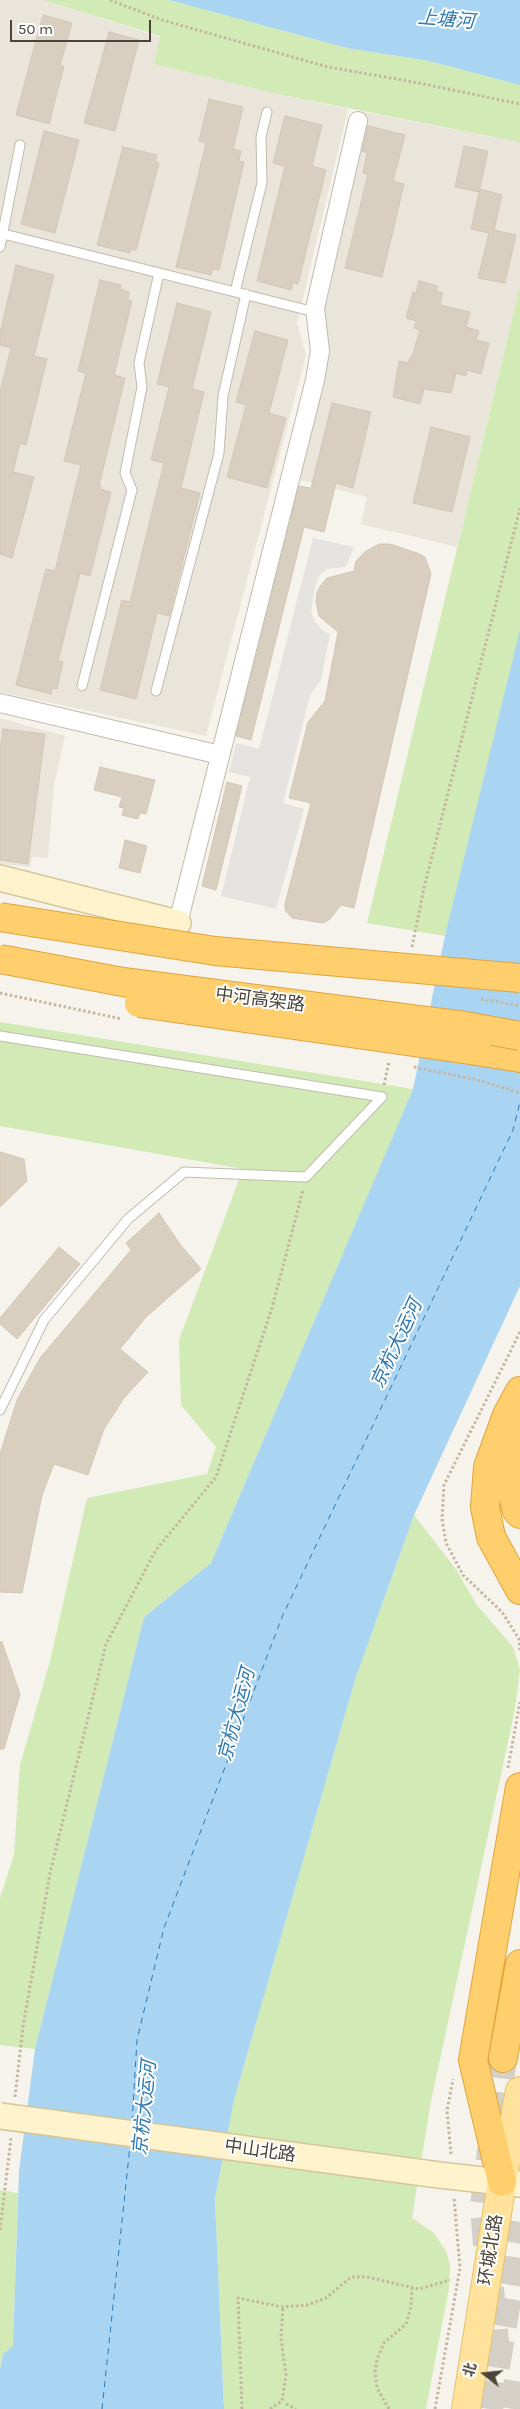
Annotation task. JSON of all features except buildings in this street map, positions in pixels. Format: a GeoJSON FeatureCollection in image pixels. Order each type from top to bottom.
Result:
{"type":"FeatureCollection","features":[{"type":"Feature","properties":{"kind":"highway"},"geometry":{"type":"LineString","coordinates":[[0,917],[216,952],[520,978]]}},
{"type":"Feature","properties":{"kind":"highway","name":"中河高架路"},"geometry":{"type":"LineString","coordinates":[[0,959],[123,982],[464,1026],[520,1036]]}},
{"type":"Feature","properties":{"kind":"highway"},"geometry":{"type":"LineString","coordinates":[[0,978],[159,1006],[520,1058]]}},
{"type":"Feature","properties":{"kind":"highway"},"geometry":{"type":"LineString","coordinates":[[520,1391],[507,1416],[488,1467],[485,1507],[491,1537],[520,1590]]}},
{"type":"Feature","properties":{"kind":"highway"},"geometry":{"type":"LineString","coordinates":[[520,1432],[511,1462],[511,1479],[517,1511],[520,1514]]}},
{"type":"Feature","properties":{"kind":"highway"},"geometry":{"type":"LineString","coordinates":[[488,1467],[498,1514],[520,1552]]}},
{"type":"Feature","properties":{"kind":"highway"},"geometry":{"type":"LineString","coordinates":[[511,2183],[473,2060],[520,1787]]}},
{"type":"Feature","properties":{"kind":"highway"},"geometry":{"type":"LineString","coordinates":[[503,2058],[520,1964]]}},
{"type":"Feature","properties":{"kind":"main road"},"geometry":{"type":"LineString","coordinates":[[0,878],[178,923]]}},
{"type":"Feature","properties":{"kind":"main road","name":"环城北路"},"geometry":{"type":"LineString","coordinates":[[466,2409],[511,2183],[520,2091]]}},
{"type":"Feature","properties":{"kind":"main road","name":"中山北路"},"geometry":{"type":"LineString","coordinates":[[0,2116],[511,2183]]}},
{"type":"Feature","properties":{"kind":"street"},"geometry":{"type":"LineString","coordinates":[[178,923],[315,380],[320,351],[315,312],[358,121]]}},
{"type":"Feature","properties":{"kind":"street"},"geometry":{"type":"LineString","coordinates":[[0,703],[220,755]]}},
{"type":"Feature","properties":{"kind":"lane"},"geometry":{"type":"LineString","coordinates":[[235,292],[262,183],[260,137],[267,112]]}},
{"type":"Feature","properties":{"kind":"lane"},"geometry":{"type":"LineString","coordinates":[[0,247],[1,233],[20,145]]}},
{"type":"Feature","properties":{"kind":"lane"},"geometry":{"type":"LineString","coordinates":[[1,233],[315,312]]}},
{"type":"Feature","properties":{"kind":"lane"},"geometry":{"type":"LineString","coordinates":[[82,686],[132,490],[125,473],[142,387],[139,363],[159,273]]}},
{"type":"Feature","properties":{"kind":"lane"},"geometry":{"type":"LineString","coordinates":[[156,691],[219,453],[223,396],[246,294]]}},
{"type":"Feature","properties":{"kind":"lane"},"geometry":{"type":"LineString","coordinates":[[0,1036],[382,1097]]}},
{"type":"Feature","properties":{"kind":"lane"},"geometry":{"type":"LineString","coordinates":[[0,1410],[44,1320],[128,1219],[184,1172],[306,1178],[382,1097]]}},
{"type":"Feature","properties":{"kind":"path"},"geometry":{"type":"LineString","coordinates":[[110,0],[162,20],[328,67],[419,82],[520,104]]}},
{"type":"Feature","properties":{"kind":"path"},"geometry":{"type":"LineString","coordinates":[[411,955],[424,888],[520,508]]}},
{"type":"Feature","properties":{"kind":"path"},"geometry":{"type":"LineString","coordinates":[[382,1097],[389,1059]]}},
{"type":"Feature","properties":{"kind":"path"},"geometry":{"type":"LineString","coordinates":[[23,2026],[50,1873],[106,1644],[156,1550],[216,1477],[272,1308],[306,1178]]}},
{"type":"Feature","properties":{"kind":"path"},"geometry":{"type":"LineString","coordinates":[[242,2409],[238,2298],[283,2307],[307,2305],[326,2298],[351,2277],[367,2277],[419,2289],[450,2280]]}},
{"type":"Feature","properties":{"kind":"path"},"geometry":{"type":"LineString","coordinates":[[389,2409],[377,2388],[375,2372],[377,2358],[384,2343],[406,2324],[411,2307],[412,2288]]}},
{"type":"Feature","properties":{"kind":"path"},"geometry":{"type":"LineString","coordinates":[[270,2409],[282,2401],[286,2375],[281,2338],[283,2307]]}},
{"type":"Feature","properties":{"kind":"path"},"geometry":{"type":"LineString","coordinates":[[286,2404],[296,2409]]}},
{"type":"Feature","properties":{"kind":"shaded area"},"geometry":{"type":"Polygon","coordinates":[[[0,0],[43,0],[160,37],[154,64],[348,109],[297,323],[306,355],[206,736],[0,692],[0,0]]]}},
{"type":"Feature","properties":{"kind":"shaded area"},"geometry":{"type":"Polygon","coordinates":[[[364,112],[519,142],[520,144],[520,286],[457,547],[361,524],[367,497],[300,480],[329,351],[323,306],[364,112]]]}},
{"type":"Feature","properties":{"kind":"shaded area"},"geometry":{"type":"Polygon","coordinates":[[[313,538],[354,547],[346,567],[327,569],[319,576],[315,588],[311,612],[314,620],[322,630],[330,634],[321,680],[310,695],[283,803],[304,809],[276,909],[221,896],[250,777],[229,772],[236,743],[259,749],[313,538]]]}},
{"type":"Feature","properties":{"kind":"shaded area"},"geometry":{"type":"Polygon","coordinates":[[[0,718],[65,736],[54,785],[48,858],[32,857],[30,867],[0,864],[0,718]]]}},
{"type":"Feature","properties":{"kind":"green space"},"geometry":{"type":"Polygon","coordinates":[[[43,0],[169,0],[347,48],[429,61],[520,85],[520,144],[519,142],[277,94],[154,64],[160,36],[43,0]]]}},
{"type":"Feature","properties":{"kind":"green space"},"geometry":{"type":"Polygon","coordinates":[[[520,286],[520,632],[445,936],[367,923],[520,286]]]}},
{"type":"Feature","properties":{"kind":"green space"},"geometry":{"type":"Polygon","coordinates":[[[0,1022],[413,1089],[211,1563],[144,1617],[35,2049],[0,2045],[0,1898],[14,1855],[20,1765],[50,1661],[87,1498],[207,1474],[216,1447],[181,1405],[179,1340],[243,1169],[0,1126],[0,1022]]]}},
{"type":"Feature","properties":{"kind":"green space"},"geometry":{"type":"Polygon","coordinates":[[[414,1515],[455,1568],[477,1605],[513,1647],[520,1670],[515,1709],[431,2101],[412,2218],[434,2233],[446,2251],[450,2265],[449,2288],[426,2409],[224,2409],[215,2199],[234,2100],[355,1680],[414,1515]]]}},
{"type":"Feature","properties":{"kind":"green space"},"geometry":{"type":"Polygon","coordinates":[[[0,2190],[18,2193],[13,2347],[3,2354],[0,2369],[0,2190]]]}},
{"type":"Feature","properties":{"kind":"water","name":"上塘河"},"geometry":{"type":"Polygon","coordinates":[[[169,0],[520,0],[520,85],[429,61],[347,48],[169,0]]]}},
{"type":"Feature","properties":{"kind":"water","name":"京杭大运河"},"geometry":{"type":"Polygon","coordinates":[[[520,630],[520,1286],[414,1515],[355,1680],[234,2100],[215,2199],[224,2409],[0,2409],[0,2369],[3,2354],[13,2346],[19,2171],[35,2049],[144,1617],[211,1563],[413,1089],[446,931],[520,630]]]}},
{"type":"Feature","properties":{"kind":"ferry route"},"geometry":{"type":"LineString","coordinates":[[132,2122],[137,2040],[164,1928],[282,1617],[513,1130],[520,1102]]}},
{"type":"Feature","properties":{"kind":"ferry route"},"geometry":{"type":"LineString","coordinates":[[102,2409],[130,2146]]}},
{"type":"Feature","properties":{"kind":"tunnel"},"geometry":{"type":"LineString","coordinates":[[487,2245],[484,2206],[503,2058]]}},
{"type":"Feature","properties":{"kind":"tunnel"},"geometry":{"type":"LineString","coordinates":[[489,2409],[520,2222]]}},
{"type":"Feature","properties":{"kind":"tunnel"},"geometry":{"type":"LineString","coordinates":[[490,2288],[497,2364]]}},
{"type":"Feature","properties":{"kind":"tunnel"},"geometry":{"type":"LineString","coordinates":[[513,2409],[520,2368]]}}]}
